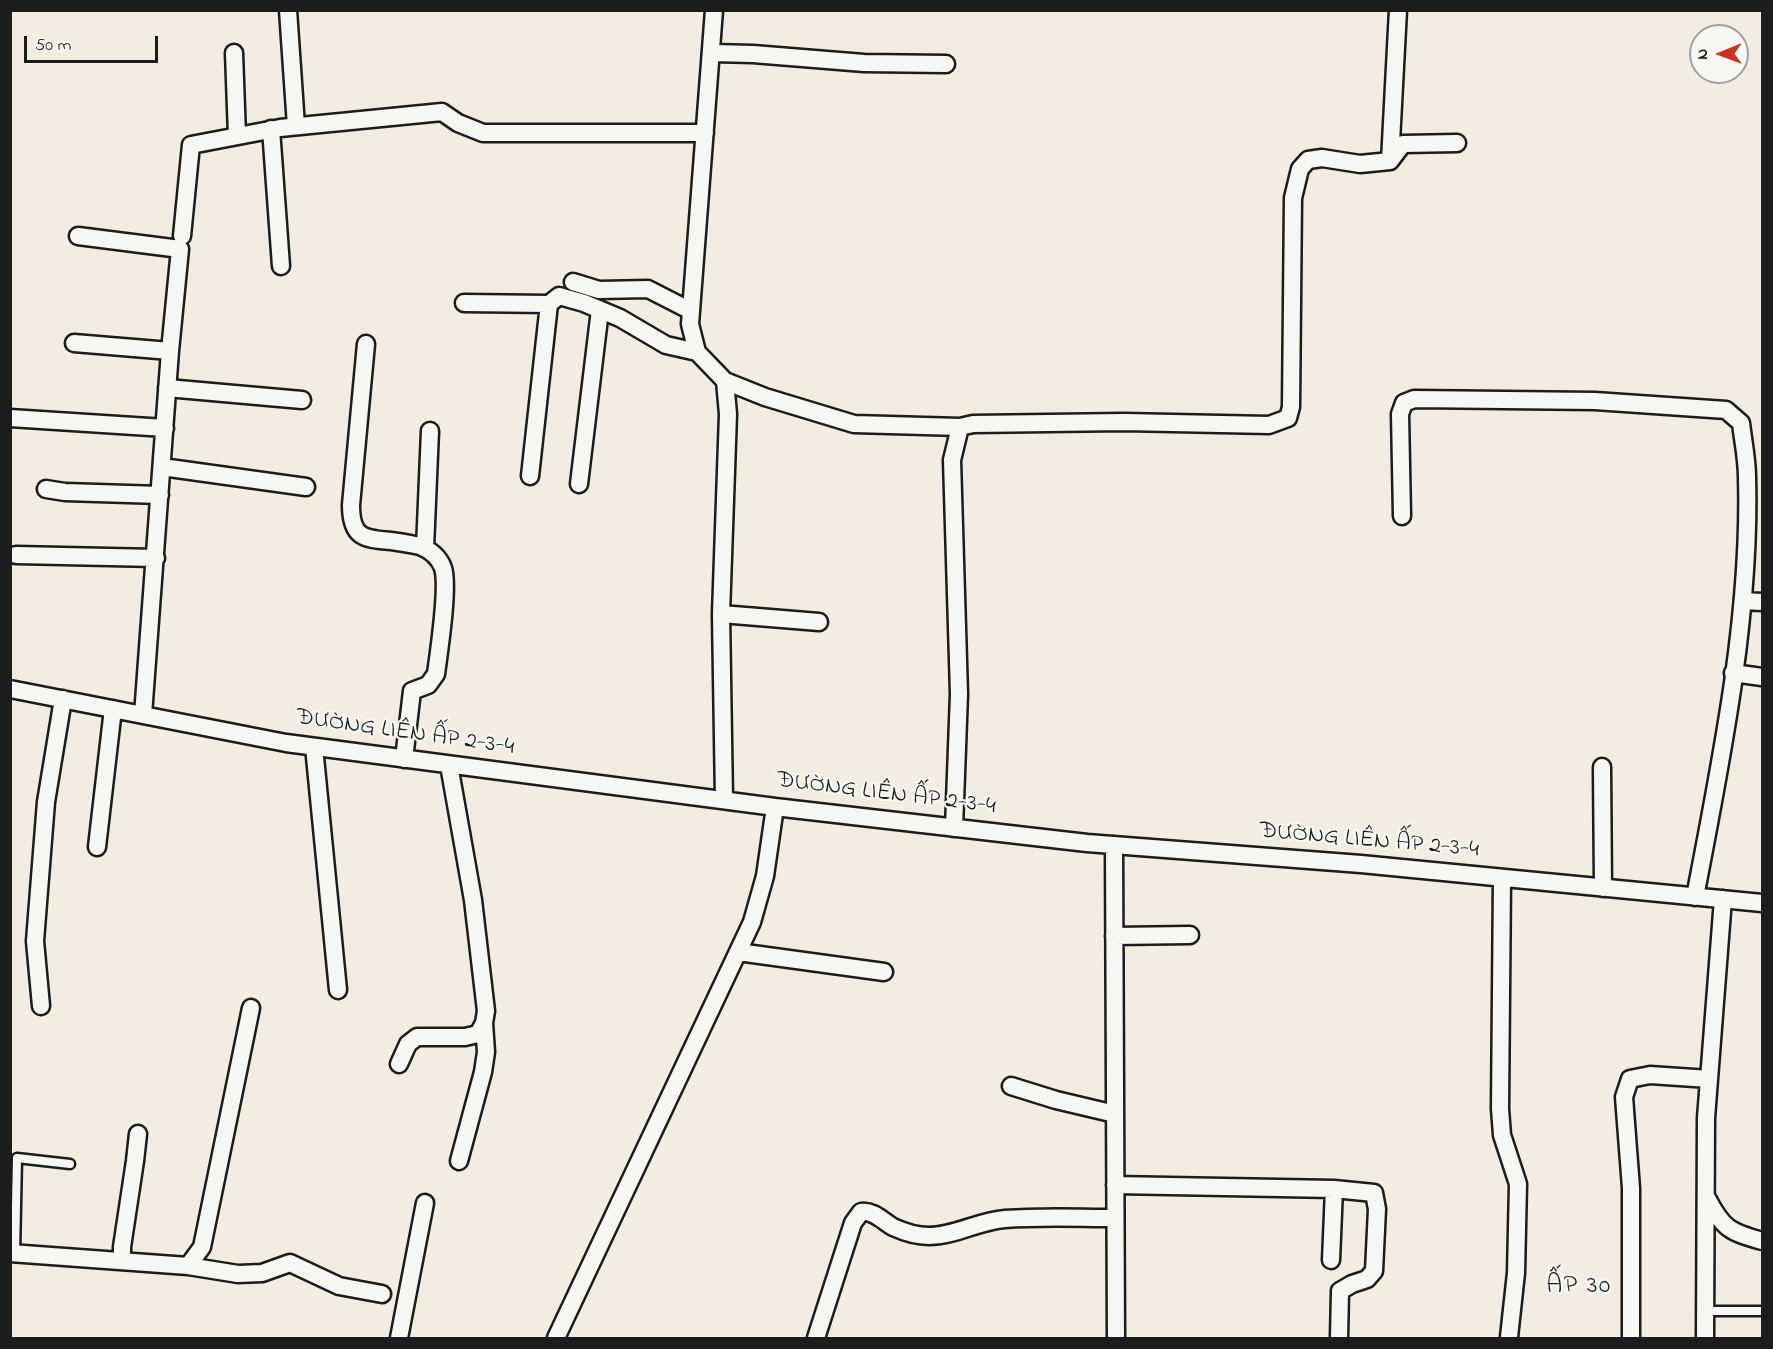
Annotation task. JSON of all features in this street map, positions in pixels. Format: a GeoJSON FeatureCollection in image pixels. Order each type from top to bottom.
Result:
{"type":"FeatureCollection","features":[{"type":"Feature","properties":{"kind":"street"},"geometry":{"type":"LineString","coordinates":[[288,10],[296,126]]}},
{"type":"Feature","properties":{"kind":"street"},"geometry":{"type":"LineString","coordinates":[[714,10],[691,311],[692,334],[697,352],[725,381],[854,424],[960,427],[973,424],[1124,422],[1269,425],[1287,418],[1291,407],[1293,198],[1300,169],[1308,160],[1322,159],[1360,164],[1390,160],[1403,144],[1457,143]]}},
{"type":"Feature","properties":{"kind":"street"},"geometry":{"type":"LineString","coordinates":[[1390,160],[1398,10]]}},
{"type":"Feature","properties":{"kind":"street"},"geometry":{"type":"LineString","coordinates":[[234,53],[237,136]]}},
{"type":"Feature","properties":{"kind":"street"},"geometry":{"type":"LineString","coordinates":[[712,53],[864,63],[946,64]]}},
{"type":"Feature","properties":{"kind":"street"},"geometry":{"type":"LineString","coordinates":[[182,236],[191,145],[271,129],[442,112],[458,123],[483,133],[705,133]]}},
{"type":"Feature","properties":{"kind":"street"},"geometry":{"type":"LineString","coordinates":[[271,129],[281,266]]}},
{"type":"Feature","properties":{"kind":"street"},"geometry":{"type":"LineString","coordinates":[[78,236],[180,249],[167,388],[143,715]]}},
{"type":"Feature","properties":{"kind":"street"},"geometry":{"type":"LineString","coordinates":[[573,282],[599,290],[648,289],[691,311]]}},
{"type":"Feature","properties":{"kind":"street"},"geometry":{"type":"LineString","coordinates":[[464,303],[549,304],[559,296],[620,318],[666,345],[697,352]]}},
{"type":"Feature","properties":{"kind":"street"},"geometry":{"type":"LineString","coordinates":[[530,476],[549,304]]}},
{"type":"Feature","properties":{"kind":"street"},"geometry":{"type":"LineString","coordinates":[[579,484],[600,310]]}},
{"type":"Feature","properties":{"kind":"street"},"geometry":{"type":"LineString","coordinates":[[74,343],[170,351]]}},
{"type":"Feature","properties":{"kind":"street"},"geometry":{"type":"LineString","coordinates":[[366,344],[351,505],[352,523],[356,531],[367,539],[425,548],[440,562],[445,581],[436,674],[428,685],[412,692],[404,759]]}},
{"type":"Feature","properties":{"kind":"street"},"geometry":{"type":"LineString","coordinates":[[724,800],[721,614],[728,414],[725,381]]}},
{"type":"Feature","properties":{"kind":"street"},"geometry":{"type":"LineString","coordinates":[[167,388],[302,400]]}},
{"type":"Feature","properties":{"kind":"street"},"geometry":{"type":"LineString","coordinates":[[1402,516],[1400,414],[1402,406],[1409,400],[1595,401],[1726,410],[1741,423],[1748,476],[1743,601],[1713,803],[1695,897]]}},
{"type":"Feature","properties":{"kind":"street"},"geometry":{"type":"LineString","coordinates":[[10,418],[165,428]]}},
{"type":"Feature","properties":{"kind":"street"},"geometry":{"type":"LineString","coordinates":[[954,828],[959,694],[952,459],[960,427]]}},
{"type":"Feature","properties":{"kind":"street"},"geometry":{"type":"LineString","coordinates":[[425,548],[430,431]]}},
{"type":"Feature","properties":{"kind":"street"},"geometry":{"type":"LineString","coordinates":[[162,467],[306,487]]}},
{"type":"Feature","properties":{"kind":"street"},"geometry":{"type":"LineString","coordinates":[[46,489],[65,492],[160,495]]}},
{"type":"Feature","properties":{"kind":"street"},"geometry":{"type":"LineString","coordinates":[[15,555],[156,558]]}},
{"type":"Feature","properties":{"kind":"street"},"geometry":{"type":"LineString","coordinates":[[1743,601],[1762,602]]}},
{"type":"Feature","properties":{"kind":"street"},"geometry":{"type":"LineString","coordinates":[[721,614],[819,622]]}},
{"type":"Feature","properties":{"kind":"street"},"geometry":{"type":"LineString","coordinates":[[1734,673],[1762,677]]}},
{"type":"Feature","properties":{"kind":"street","name":"ĐƯỜNG LIÊN ẤP 2-3-4"},"geometry":{"type":"LineString","coordinates":[[10,689],[314,747],[775,807],[1114,845],[1361,864],[1762,903]]}},
{"type":"Feature","properties":{"kind":"street"},"geometry":{"type":"LineString","coordinates":[[40,1006],[35,941],[46,802],[63,699]]}},
{"type":"Feature","properties":{"kind":"street"},"geometry":{"type":"LineString","coordinates":[[97,847],[113,709]]}},
{"type":"Feature","properties":{"kind":"street"},"geometry":{"type":"LineString","coordinates":[[314,747],[338,990]]}},
{"type":"Feature","properties":{"kind":"street"},"geometry":{"type":"LineString","coordinates":[[449,765],[475,911],[486,1011],[484,1023],[486,1052],[483,1072],[459,1161]]}},
{"type":"Feature","properties":{"kind":"street"},"geometry":{"type":"LineString","coordinates":[[1602,767],[1603,888]]}},
{"type":"Feature","properties":{"kind":"street"},"geometry":{"type":"LineString","coordinates":[[556,1338],[752,922],[765,876],[775,807]]}},
{"type":"Feature","properties":{"kind":"street"},"geometry":{"type":"LineString","coordinates":[[1114,845],[1116,1338]]}},
{"type":"Feature","properties":{"kind":"street"},"geometry":{"type":"LineString","coordinates":[[1502,878],[1500,1109],[1502,1135],[1518,1184],[1516,1273],[1509,1337]]}},
{"type":"Feature","properties":{"kind":"street"},"geometry":{"type":"LineString","coordinates":[[1705,1338],[1706,1118],[1723,900]]}},
{"type":"Feature","properties":{"kind":"street"},"geometry":{"type":"LineString","coordinates":[[1114,936],[1190,935]]}},
{"type":"Feature","properties":{"kind":"street"},"geometry":{"type":"LineString","coordinates":[[738,952],[884,972]]}},
{"type":"Feature","properties":{"kind":"street"},"geometry":{"type":"LineString","coordinates":[[188,1266],[202,1247],[250,1008]]}},
{"type":"Feature","properties":{"kind":"street"},"geometry":{"type":"LineString","coordinates":[[399,1064],[408,1044],[417,1037],[465,1037],[478,1034],[484,1023]]}},
{"type":"Feature","properties":{"kind":"street"},"geometry":{"type":"LineString","coordinates":[[1631,1338],[1631,1188],[1624,1097],[1630,1079],[1650,1075],[1709,1079]]}},
{"type":"Feature","properties":{"kind":"street"},"geometry":{"type":"LineString","coordinates":[[1011,1086],[1056,1100],[1115,1114]]}},
{"type":"Feature","properties":{"kind":"street"},"geometry":{"type":"LineString","coordinates":[[122,1261],[138,1134]]}},
{"type":"Feature","properties":{"kind":"street"},"geometry":{"type":"LineString","coordinates":[[1115,1185],[1334,1189],[1374,1193],[1377,1209],[1374,1271],[1367,1279],[1340,1291],[1339,1338]]}},
{"type":"Feature","properties":{"kind":"street"},"geometry":{"type":"LineString","coordinates":[[1330,1260],[1334,1189]]}},
{"type":"Feature","properties":{"kind":"street"},"geometry":{"type":"LineString","coordinates":[[1706,1196],[1714,1213],[1732,1232],[1762,1241]]}},
{"type":"Feature","properties":{"kind":"street"},"geometry":{"type":"LineString","coordinates":[[399,1338],[425,1203]]}},
{"type":"Feature","properties":{"kind":"street"},"geometry":{"type":"LineString","coordinates":[[816,1338],[853,1223],[861,1212],[866,1211],[875,1215],[900,1230],[927,1236],[943,1235],[986,1222],[1005,1219],[1115,1218]]}},
{"type":"Feature","properties":{"kind":"street"},"geometry":{"type":"LineString","coordinates":[[13,1253],[188,1266],[238,1274],[262,1273],[290,1263],[339,1286],[382,1294]]}},
{"type":"Feature","properties":{"kind":"lane"},"geometry":{"type":"LineString","coordinates":[[13,1253],[18,1158],[70,1164]]}},
{"type":"Feature","properties":{"kind":"lane"},"geometry":{"type":"LineString","coordinates":[[1705,1311],[1762,1311]]}},
{"type":"Feature","properties":{"kind":"district","name":"ẤP 30"},"geometry":{"type":"Point","coordinates":[1579,1288]}}]}
